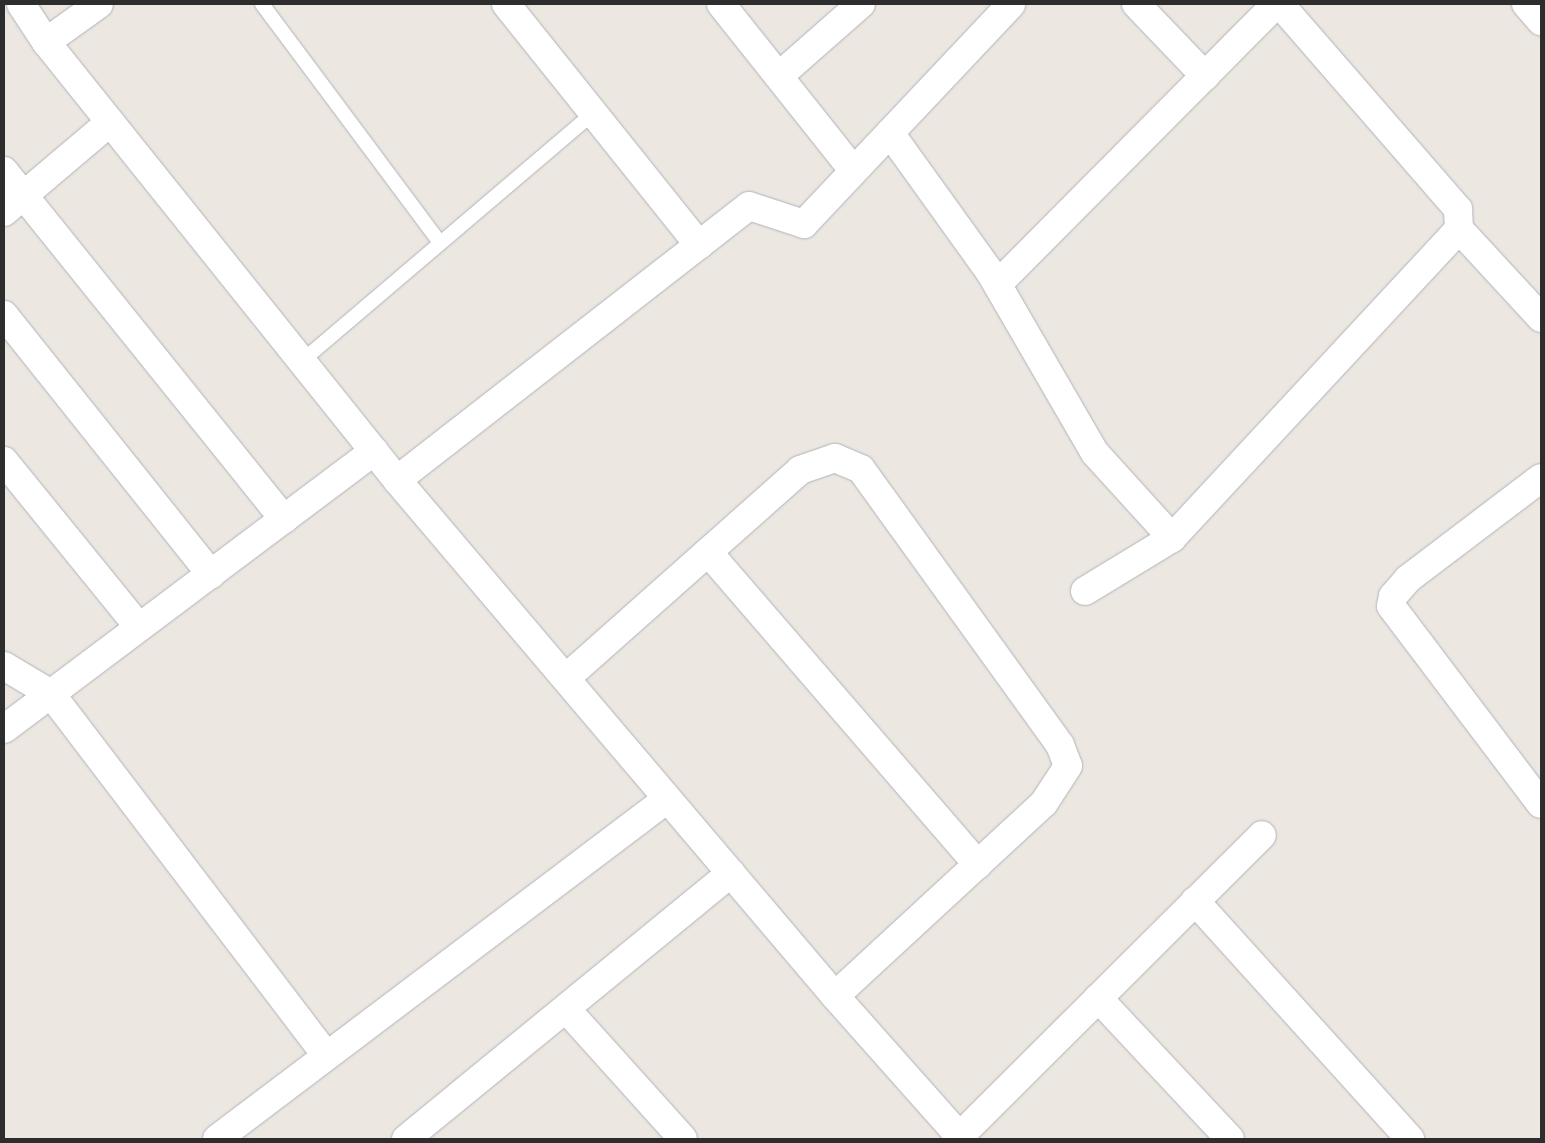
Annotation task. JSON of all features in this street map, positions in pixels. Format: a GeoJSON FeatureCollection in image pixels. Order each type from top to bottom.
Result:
{"type":"FeatureCollection","features":[{"type":"Feature","properties":{"kind":"street"},"geometry":{"type":"LineString","coordinates":[[21,4],[46,42],[397,480],[835,996],[961,1138],[1262,835]]}},
{"type":"Feature","properties":{"kind":"street"},"geometry":{"type":"LineString","coordinates":[[46,42],[99,4]]}},
{"type":"Feature","properties":{"kind":"street"},"geometry":{"type":"LineString","coordinates":[[506,4],[699,245]]}},
{"type":"Feature","properties":{"kind":"street"},"geometry":{"type":"LineString","coordinates":[[721,4],[854,171]]}},
{"type":"Feature","properties":{"kind":"street"},"geometry":{"type":"LineString","coordinates":[[779,76],[861,4]]}},
{"type":"Feature","properties":{"kind":"street"},"geometry":{"type":"LineString","coordinates":[[397,480],[749,206],[804,224],[1011,4]]}},
{"type":"Feature","properties":{"kind":"street"},"geometry":{"type":"LineString","coordinates":[[1136,4],[1205,76]]}},
{"type":"Feature","properties":{"kind":"street"},"geometry":{"type":"LineString","coordinates":[[998,284],[1278,4],[1458,210],[1459,229],[1541,318]]}},
{"type":"Feature","properties":{"kind":"street"},"geometry":{"type":"LineString","coordinates":[[1526,4],[1541,21]]}},
{"type":"Feature","properties":{"kind":"street"},"geometry":{"type":"LineString","coordinates":[[13,203],[110,122]]}},
{"type":"Feature","properties":{"kind":"street"},"geometry":{"type":"LineString","coordinates":[[890,133],[998,284],[1095,454],[1172,538]]}},
{"type":"Feature","properties":{"kind":"street"},"geometry":{"type":"LineString","coordinates":[[4,171],[13,203],[284,519]]}},
{"type":"Feature","properties":{"kind":"street"},"geometry":{"type":"LineString","coordinates":[[1085,591],[1172,538],[1459,229]]}},
{"type":"Feature","properties":{"kind":"street"},"geometry":{"type":"LineString","coordinates":[[4,314],[210,574]]}},
{"type":"Feature","properties":{"kind":"street"},"geometry":{"type":"LineString","coordinates":[[4,729],[374,451]]}},
{"type":"Feature","properties":{"kind":"street"},"geometry":{"type":"LineString","coordinates":[[566,678],[708,552],[816,461],[835,458],[861,469],[1060,745],[1068,766],[1044,803],[835,996]]}},
{"type":"Feature","properties":{"kind":"street"},"geometry":{"type":"LineString","coordinates":[[4,461],[139,627]]}},
{"type":"Feature","properties":{"kind":"street"},"geometry":{"type":"LineString","coordinates":[[1541,478],[1408,579],[1392,596],[1391,606],[1541,804]]}},
{"type":"Feature","properties":{"kind":"street"},"geometry":{"type":"LineString","coordinates":[[708,552],[978,865]]}},
{"type":"Feature","properties":{"kind":"street"},"geometry":{"type":"LineString","coordinates":[[4,666],[50,694],[327,1056]]}},
{"type":"Feature","properties":{"kind":"street"},"geometry":{"type":"LineString","coordinates":[[217,1139],[667,799]]}},
{"type":"Feature","properties":{"kind":"street"},"geometry":{"type":"LineString","coordinates":[[406,1139],[567,1010],[731,873]]}},
{"type":"Feature","properties":{"kind":"street"},"geometry":{"type":"LineString","coordinates":[[1195,901],[1410,1139]]}},
{"type":"Feature","properties":{"kind":"street"},"geometry":{"type":"LineString","coordinates":[[1098,998],[1230,1139]]}},
{"type":"Feature","properties":{"kind":"street"},"geometry":{"type":"LineString","coordinates":[[567,1010],[683,1139]]}},
{"type":"Feature","properties":{"kind":"lane"},"geometry":{"type":"LineString","coordinates":[[262,4],[440,243]]}},
{"type":"Feature","properties":{"kind":"lane"},"geometry":{"type":"LineString","coordinates":[[302,361],[593,113]]}}]}
